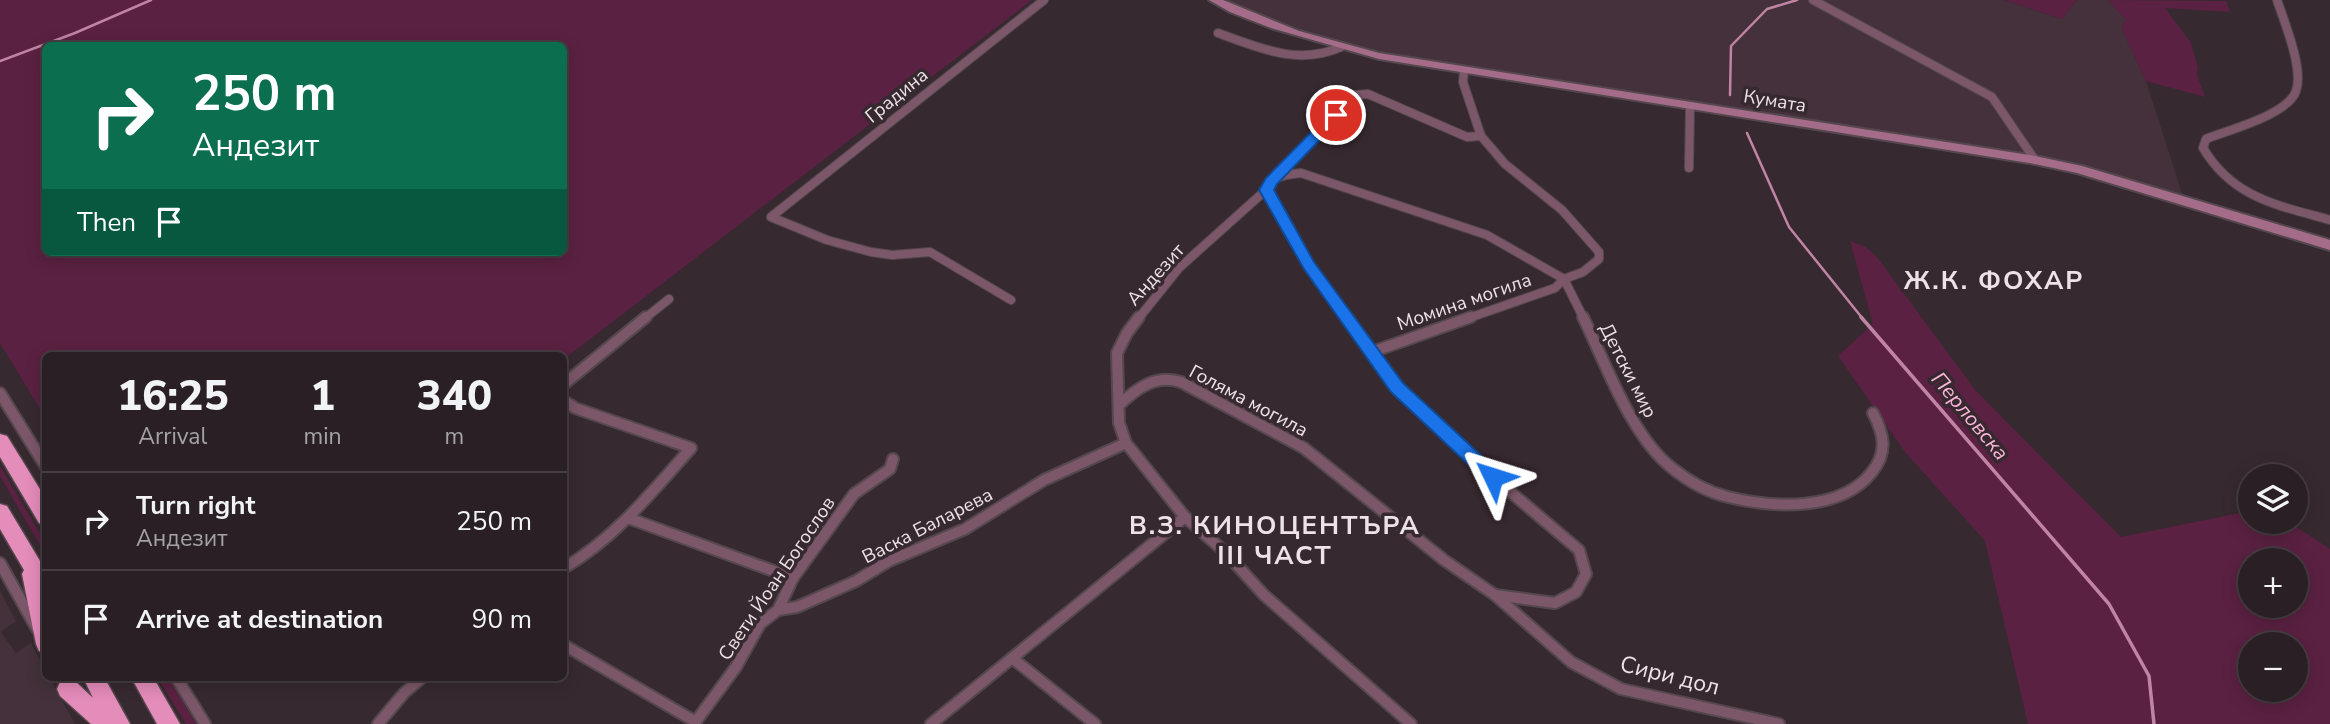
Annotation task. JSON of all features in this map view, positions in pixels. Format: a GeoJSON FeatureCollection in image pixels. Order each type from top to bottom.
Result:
{"type":"FeatureCollection","features":[{"type":"Feature","properties":{"kind":"highway"},"geometry":{"type":"LineString","coordinates":[[0,441],[42,510]]}},
{"type":"Feature","properties":{"kind":"highway"},"geometry":{"type":"LineString","coordinates":[[0,512],[42,583]]}},
{"type":"Feature","properties":{"kind":"highway"},"geometry":{"type":"LineString","coordinates":[[30,561],[42,623]]}},
{"type":"Feature","properties":{"kind":"highway"},"geometry":{"type":"LineString","coordinates":[[95,681],[120,724]]}},
{"type":"Feature","properties":{"kind":"highway"},"geometry":{"type":"LineString","coordinates":[[143,681],[169,724]]}},
{"type":"Feature","properties":{"kind":"highway"},"geometry":{"type":"LineString","coordinates":[[65,683],[106,724]]}},
{"type":"Feature","properties":{"kind":"main road","name":"Кумата"},"geometry":{"type":"LineString","coordinates":[[1214,0],[1251,19],[1341,47],[1464,71],[2035,160],[2134,185],[2330,245]]}},
{"type":"Feature","properties":{"kind":"street","name":"Градина"},"geometry":{"type":"LineString","coordinates":[[1011,300],[930,252],[922,250],[886,255],[826,240],[771,218],[1044,0]]}},
{"type":"Feature","properties":{"kind":"street"},"geometry":{"type":"LineString","coordinates":[[1813,0],[1992,97],[2035,160]]}},
{"type":"Feature","properties":{"kind":"street"},"geometry":{"type":"LineString","coordinates":[[2277,0],[2297,72],[2296,90],[2282,108],[2206,139],[2203,148],[2211,165],[2223,179],[2240,190],[2261,200],[2330,220]]}},
{"type":"Feature","properties":{"kind":"street"},"geometry":{"type":"LineString","coordinates":[[1218,33],[1301,59],[1329,54],[1341,47]]}},
{"type":"Feature","properties":{"kind":"street"},"geometry":{"type":"LineString","coordinates":[[1280,175],[1301,173],[1339,184],[1487,235],[1564,279],[1573,277],[1595,263],[1599,259],[1599,252],[1562,210],[1505,164],[1481,136],[1463,82],[1464,71]]}},
{"type":"Feature","properties":{"kind":"street"},"geometry":{"type":"LineString","coordinates":[[1266,190],[1271,181],[1280,175],[1355,95],[1368,94],[1467,137],[1481,136]]}},
{"type":"Feature","properties":{"kind":"street"},"geometry":{"type":"LineString","coordinates":[[1689,168],[1690,106]]}},
{"type":"Feature","properties":{"kind":"street","name":"Голяма могила"},"geometry":{"type":"LineString","coordinates":[[1119,405],[1130,394],[1152,381],[1170,379],[1191,387],[1293,440],[1444,560],[1496,595],[1555,603],[1576,592],[1586,574],[1579,550],[1465,453],[1397,387],[1309,265],[1266,190]]}},
{"type":"Feature","properties":{"kind":"street","name":"Андезит"},"geometry":{"type":"LineString","coordinates":[[1119,405],[1117,354],[1126,333],[1180,268],[1266,190]]}},
{"type":"Feature","properties":{"kind":"street","name":"Момина могила"},"geometry":{"type":"LineString","coordinates":[[1372,352],[1555,288],[1564,279]]}},
{"type":"Feature","properties":{"kind":"street","name":"Детски мир"},"geometry":{"type":"LineString","coordinates":[[1564,279],[1645,439],[1666,464],[1685,479],[1710,491],[1738,499],[1804,504],[1846,495],[1872,476],[1885,450],[1885,435],[1873,413]]}},
{"type":"Feature","properties":{"kind":"street"},"geometry":{"type":"LineString","coordinates":[[567,382],[669,299]]}},
{"type":"Feature","properties":{"kind":"street"},"geometry":{"type":"LineString","coordinates":[[0,393],[42,461]]}},
{"type":"Feature","properties":{"kind":"street"},"geometry":{"type":"LineString","coordinates":[[567,403],[691,448],[628,518],[593,551],[567,566]]}},
{"type":"Feature","properties":{"kind":"street"},"geometry":{"type":"LineString","coordinates":[[1119,405],[1119,423],[1126,443],[1185,517],[1224,552],[1264,594],[1411,724]]}},
{"type":"Feature","properties":{"kind":"street","name":"Васка Баларева"},"geometry":{"type":"LineString","coordinates":[[778,610],[797,607],[856,581],[889,561],[965,529],[1044,480],[1126,443]]}},
{"type":"Feature","properties":{"kind":"street","name":"Свети Йоан Богослов"},"geometry":{"type":"LineString","coordinates":[[695,723],[736,667],[760,624],[778,610],[793,578],[854,494],[890,469],[893,460]]}},
{"type":"Feature","properties":{"kind":"street"},"geometry":{"type":"LineString","coordinates":[[931,724],[1185,517]]}},
{"type":"Feature","properties":{"kind":"street"},"geometry":{"type":"LineString","coordinates":[[628,518],[793,578]]}},
{"type":"Feature","properties":{"kind":"street"},"geometry":{"type":"LineString","coordinates":[[0,563],[42,637]]}},
{"type":"Feature","properties":{"kind":"street","name":"Сири дол"},"geometry":{"type":"LineString","coordinates":[[1496,595],[1571,662],[1621,689],[1779,724]]}},
{"type":"Feature","properties":{"kind":"street"},"geometry":{"type":"LineString","coordinates":[[567,647],[695,723]]}},
{"type":"Feature","properties":{"kind":"street"},"geometry":{"type":"LineString","coordinates":[[1012,658],[1095,724]]}},
{"type":"Feature","properties":{"kind":"street"},"geometry":{"type":"LineString","coordinates":[[178,681],[205,724]]}},
{"type":"Feature","properties":{"kind":"street"},"geometry":{"type":"LineString","coordinates":[[382,723],[398,696],[416,681]]}},
{"type":"Feature","properties":{"kind":"street"},"geometry":{"type":"LineString","coordinates":[[65,683],[88,724]]}},
{"type":"Feature","properties":{"kind":"shaded area"},"geometry":{"type":"Polygon","coordinates":[[[0,0],[1032,0],[567,357],[567,352],[42,352],[42,412],[0,343],[0,0]]]}},
{"type":"Feature","properties":{"kind":"shaded area"},"geometry":{"type":"Polygon","coordinates":[[[1214,0],[2004,0],[2062,19],[2077,0],[2108,0],[2126,20],[2121,27],[2146,81],[2184,200],[2078,169],[1464,71],[1320,42],[1214,0]]]}},
{"type":"Feature","properties":{"kind":"shaded area"},"geometry":{"type":"Polygon","coordinates":[[[2004,0],[2077,0],[2062,19],[2004,0]]]}},
{"type":"Feature","properties":{"kind":"shaded area"},"geometry":{"type":"Polygon","coordinates":[[[2108,0],[2226,1],[2230,12],[2165,8],[2191,43],[2198,68],[2197,75],[2205,97],[2146,81],[2121,27],[2126,20],[2108,0]]]}},
{"type":"Feature","properties":{"kind":"shaded area"},"geometry":{"type":"Polygon","coordinates":[[[1850,241],[1866,247],[1877,257],[1976,391],[2121,537],[2238,513],[2238,534],[2307,534],[2330,549],[2330,724],[2028,724],[1985,541],[1905,452],[1838,356],[1873,324],[1850,241]]]}},
{"type":"Feature","properties":{"kind":"shaded area"},"geometry":{"type":"Polygon","coordinates":[[[0,466],[42,537],[42,549],[0,476],[0,466]]]}},
{"type":"Feature","properties":{"kind":"shaded area"},"geometry":{"type":"Polygon","coordinates":[[[0,591],[16,621],[1,632],[16,653],[31,643],[42,664],[42,681],[51,681],[75,724],[0,724],[0,591]]]}},
{"type":"Feature","properties":{"kind":"shaded area"},"geometry":{"type":"Polygon","coordinates":[[[159,681],[170,681],[196,724],[186,724],[159,681]]]}},
{"type":"Feature","properties":{"kind":"waterway"},"geometry":{"type":"LineString","coordinates":[[51,42],[151,0]]}},
{"type":"Feature","properties":{"kind":"waterway","name":"Перловска"},"geometry":{"type":"LineString","coordinates":[[1730,95],[1731,46],[1767,9],[1797,0]]}},
{"type":"Feature","properties":{"kind":"waterway"},"geometry":{"type":"LineString","coordinates":[[0,61],[42,45]]}},
{"type":"Feature","properties":{"kind":"waterway","name":"Перловска"},"geometry":{"type":"LineString","coordinates":[[1747,133],[1789,227],[1863,319]]}},
{"type":"Feature","properties":{"kind":"waterway","name":"Перловска"},"geometry":{"type":"LineString","coordinates":[[1861,317],[2109,604],[2149,676],[2154,724]]}},
{"type":"Feature","properties":{"kind":"district","name":"Ж.К. ФОХАР"},"geometry":{"type":"Point","coordinates":[1994,280]}},
{"type":"Feature","properties":{"kind":"district","name":"В.З. КИНОЦЕНТЪРА ІІІ ЧАСТ"},"geometry":{"type":"Point","coordinates":[1275,540]}},
{"type":"Feature","properties":{"kind":"route"},"geometry":{"type":"LineString","coordinates":[[1336,115],[1280,175],[1271,181],[1266,190],[1309,265],[1397,387],[1493,477]]}}]}
